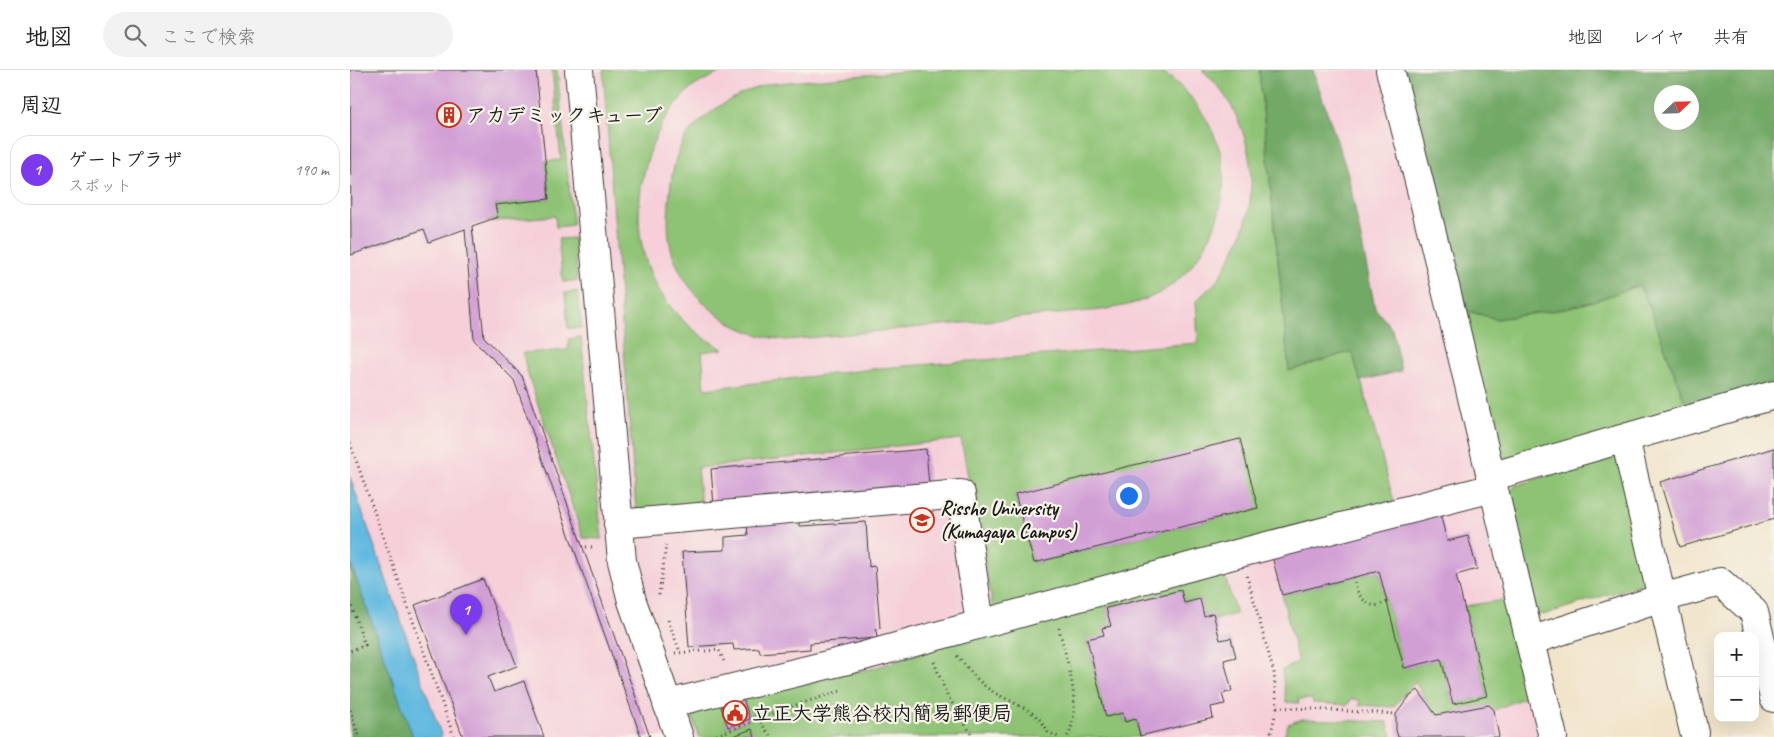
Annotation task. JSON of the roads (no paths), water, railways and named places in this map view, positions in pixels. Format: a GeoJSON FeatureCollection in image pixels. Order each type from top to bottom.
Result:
{"type":"FeatureCollection","features":[{"type":"Feature","properties":{"kind":"street"},"geometry":{"type":"LineString","coordinates":[[579,70],[622,561],[632,601],[679,737]]}},
{"type":"Feature","properties":{"kind":"street"},"geometry":{"type":"LineString","coordinates":[[1390,70],[1428,214],[1553,737]]}},
{"type":"Feature","properties":{"kind":"street"},"geometry":{"type":"LineString","coordinates":[[667,704],[860,657],[1240,554],[1492,483],[1625,438],[1774,395]]}},
{"type":"Feature","properties":{"kind":"street"},"geometry":{"type":"LineString","coordinates":[[1625,438],[1694,732]]}},
{"type":"Feature","properties":{"kind":"street"},"geometry":{"type":"LineString","coordinates":[[618,524],[961,494],[980,624]]}},
{"type":"Feature","properties":{"kind":"street"},"geometry":{"type":"LineString","coordinates":[[1530,641],[1662,598],[1720,582],[1754,612],[1774,698]]}},
{"type":"Feature","properties":{"kind":"water"},"geometry":{"type":"Polygon","coordinates":[[[350,477],[442,737],[413,737],[350,562],[350,477]]]}},
{"type":"Feature","properties":{"kind":"place","name":"アカデミックキューブ"},"geometry":{"type":"Point","coordinates":[449,115]}},
{"type":"Feature","properties":{"kind":"place","name":"Rissho University (Kumagaya Campus)"},"geometry":{"type":"Point","coordinates":[922,520]}},
{"type":"Feature","properties":{"kind":"place","name":"ゲートプラザ"},"geometry":{"type":"Point","coordinates":[466,635]}},
{"type":"Feature","properties":{"kind":"place","name":"立正大学熊谷校内簡易郵便局"},"geometry":{"type":"Point","coordinates":[735,713]}}]}
